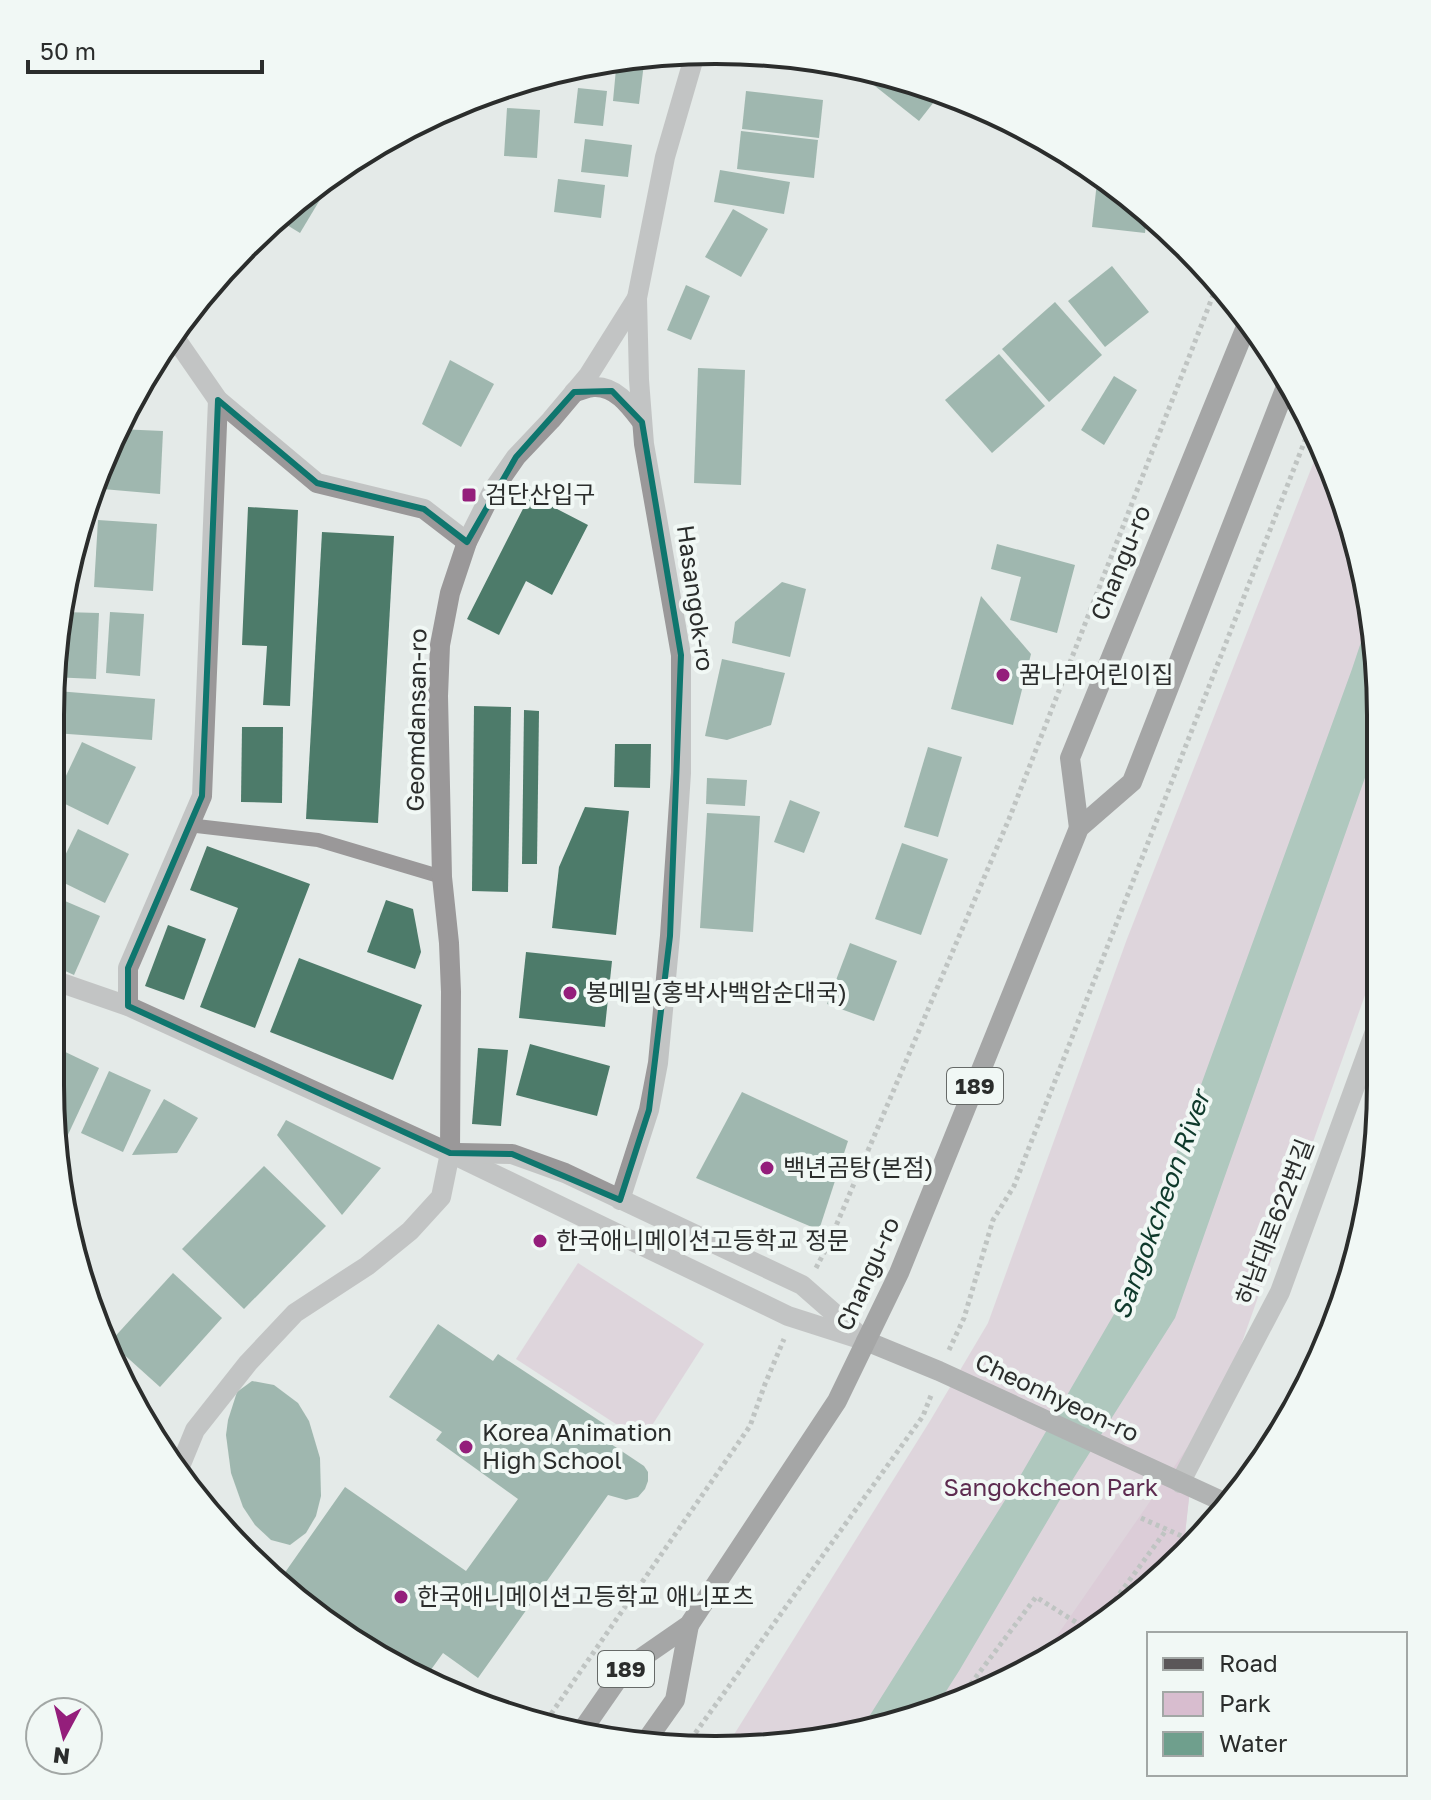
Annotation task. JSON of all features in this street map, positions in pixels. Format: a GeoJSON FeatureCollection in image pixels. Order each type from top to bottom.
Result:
{"type":"FeatureCollection","features":[{"type":"Feature","properties":{"kind":"main road","name":"Changu-ro"},"geometry":{"type":"LineString","coordinates":[[1079,828],[1070,758],[1243,334]]}},
{"type":"Feature","properties":{"kind":"main road","name":"Changu-ro"},"geometry":{"type":"LineString","coordinates":[[587,1723],[624,1670],[689,1625],[837,1401],[899,1273],[1079,828],[1132,782],[1283,395]]}},
{"type":"Feature","properties":{"kind":"main road","name":"Cheonhyeon-ro"},"geometry":{"type":"LineString","coordinates":[[866,1341],[1217,1499]]}},
{"type":"Feature","properties":{"kind":"main road","name":"Changu-ro"},"geometry":{"type":"LineString","coordinates":[[652,1733],[675,1700],[689,1625]]}},
{"type":"Feature","properties":{"kind":"street","name":"Hasangok-ro"},"geometry":{"type":"LineString","coordinates":[[620,1200],[649,1110],[658,1063],[681,773],[681,655],[644,444],[637,298],[665,157],[692,65]]}},
{"type":"Feature","properties":{"kind":"street","name":"Geomdansan-ro"},"geometry":{"type":"LineString","coordinates":[[183,1459],[195,1430],[248,1363],[295,1313],[367,1266],[410,1231],[441,1197],[450,1153],[451,992],[442,877],[438,696],[440,645],[450,593],[467,542],[493,490],[516,457],[588,376],[637,298]]}},
{"type":"Feature","properties":{"kind":"street"},"geometry":{"type":"LineString","coordinates":[[180,345],[218,400],[317,483],[424,509],[467,542]]}},
{"type":"Feature","properties":{"kind":"street"},"geometry":{"type":"LineString","coordinates":[[574,392],[595,387],[612,391],[627,402],[642,422]]}},
{"type":"Feature","properties":{"kind":"street"},"geometry":{"type":"LineString","coordinates":[[128,1006],[128,968],[202,796],[218,400]]}},
{"type":"Feature","properties":{"kind":"street"},"geometry":{"type":"LineString","coordinates":[[64,984],[128,1006],[450,1153],[794,1318],[866,1341]]}},
{"type":"Feature","properties":{"kind":"street","name":"하남대로622번길"},"geometry":{"type":"LineString","coordinates":[[1180,1483],[1280,1292],[1367,1053]]}},
{"type":"Feature","properties":{"kind":"street"},"geometry":{"type":"LineString","coordinates":[[450,1153],[512,1154],[565,1173],[802,1285],[866,1341]]}},
{"type":"Feature","properties":{"kind":"lane"},"geometry":{"type":"LineString","coordinates":[[188,825],[318,840],[442,877]]}},
{"type":"Feature","properties":{"kind":"path"},"geometry":{"type":"LineString","coordinates":[[806,1289],[827,1247],[1009,819],[1213,296]]}},
{"type":"Feature","properties":{"kind":"path"},"geometry":{"type":"LineString","coordinates":[[694,1735],[923,1416],[964,1318],[993,1220],[1014,1186],[1305,439]]}},
{"type":"Feature","properties":{"kind":"path"},"geometry":{"type":"LineString","coordinates":[[550,1715],[750,1426],[794,1318]]}},
{"type":"Feature","properties":{"kind":"path"},"geometry":{"type":"LineString","coordinates":[[1141,1518],[1184,1537]]}},
{"type":"Feature","properties":{"kind":"path"},"geometry":{"type":"LineString","coordinates":[[1118,1596],[1167,1529]]}},
{"type":"Feature","properties":{"kind":"path"},"geometry":{"type":"LineString","coordinates":[[971,1683],[1036,1597],[1079,1624]]}},
{"type":"Feature","properties":{"kind":"highlighted area"},"geometry":{"type":"Polygon","coordinates":[[[612,391],[642,422],[681,655],[670,936],[649,1110],[620,1200],[512,1154],[450,1153],[128,1006],[128,968],[202,796],[218,400],[317,483],[424,509],[467,542],[516,457],[574,392],[612,391]]]}},
{"type":"Feature","properties":{"kind":"green space","name":"Sangokcheon Park"},"geometry":{"type":"Polygon","coordinates":[[[1314,460],[1345,547],[1366,673],[1367,990],[1229,1379],[1196,1435],[1185,1536],[1112,1601],[1041,1649],[1004,1669],[884,1714],[801,1730],[733,1736],[988,1323],[1127,939],[1314,460]]]}},
{"type":"Feature","properties":{"kind":"green space"},"geometry":{"type":"Polygon","coordinates":[[[578,1263],[704,1344],[642,1441],[516,1359],[578,1263]]]}},
{"type":"Feature","properties":{"kind":"shaded area"},"geometry":{"type":"Polygon","coordinates":[[[1196,1435],[1185,1534],[1188,1532],[1112,1601],[1053,1641],[1196,1435]]]}},
{"type":"Feature","properties":{"kind":"water","name":"Sangokcheon River"},"geometry":{"type":"Polygon","coordinates":[[[1362,639],[1366,673],[1367,772],[1175,1318],[1061,1498],[945,1694],[869,1717],[1019,1478],[1124,1297],[1362,639]]]}},
{"type":"Feature","properties":{"kind":"building"},"geometry":{"type":"Polygon","coordinates":[[[643,68],[639,104],[613,101],[616,72],[643,68]]]}},
{"type":"Feature","properties":{"kind":"building"},"geometry":{"type":"Polygon","coordinates":[[[871,83],[934,102],[919,121],[871,83]]]}},
{"type":"Feature","properties":{"kind":"building"},"geometry":{"type":"Polygon","coordinates":[[[578,88],[607,91],[603,126],[574,123],[578,88]]]}},
{"type":"Feature","properties":{"kind":"building"},"geometry":{"type":"Polygon","coordinates":[[[746,91],[823,100],[819,138],[742,129],[746,91]]]}},
{"type":"Feature","properties":{"kind":"building"},"geometry":{"type":"Polygon","coordinates":[[[507,108],[540,110],[537,158],[504,156],[507,108]]]}},
{"type":"Feature","properties":{"kind":"building"},"geometry":{"type":"Polygon","coordinates":[[[741,131],[818,140],[814,178],[737,169],[741,131]]]}},
{"type":"Feature","properties":{"kind":"building"},"geometry":{"type":"Polygon","coordinates":[[[585,139],[632,145],[628,177],[581,172],[585,139]]]}},
{"type":"Feature","properties":{"kind":"building"},"geometry":{"type":"Polygon","coordinates":[[[720,170],[790,182],[784,214],[714,202],[720,170]]]}},
{"type":"Feature","properties":{"kind":"building"},"geometry":{"type":"Polygon","coordinates":[[[558,179],[605,185],[601,218],[554,212],[558,179]]]}},
{"type":"Feature","properties":{"kind":"building"},"geometry":{"type":"Polygon","coordinates":[[[1096,188],[1146,227],[1145,233],[1092,227],[1096,188]]]}},
{"type":"Feature","properties":{"kind":"building"},"geometry":{"type":"Polygon","coordinates":[[[321,197],[300,233],[287,225],[321,197]]]}},
{"type":"Feature","properties":{"kind":"building"},"geometry":{"type":"Polygon","coordinates":[[[733,209],[768,229],[741,277],[705,257],[733,209]]]}},
{"type":"Feature","properties":{"kind":"building"},"geometry":{"type":"Polygon","coordinates":[[[1112,266],[1149,312],[1105,347],[1068,301],[1112,266]]]}},
{"type":"Feature","properties":{"kind":"building"},"geometry":{"type":"Polygon","coordinates":[[[686,285],[710,296],[691,340],[667,330],[686,285]]]}},
{"type":"Feature","properties":{"kind":"building"},"geometry":{"type":"Polygon","coordinates":[[[1055,302],[1102,355],[1049,402],[1002,349],[1055,302]]]}},
{"type":"Feature","properties":{"kind":"building"},"geometry":{"type":"Polygon","coordinates":[[[999,354],[1045,406],[992,453],[945,400],[999,354]]]}},
{"type":"Feature","properties":{"kind":"building"},"geometry":{"type":"Polygon","coordinates":[[[450,360],[494,384],[461,447],[422,424],[450,360]]]}},
{"type":"Feature","properties":{"kind":"building"},"geometry":{"type":"Polygon","coordinates":[[[698,368],[745,370],[741,485],[694,483],[698,368]]]}},
{"type":"Feature","properties":{"kind":"building"},"geometry":{"type":"Polygon","coordinates":[[[1114,376],[1137,390],[1104,445],[1081,430],[1114,376]]]}},
{"type":"Feature","properties":{"kind":"building"},"geometry":{"type":"Polygon","coordinates":[[[130,430],[163,431],[160,494],[105,489],[130,430]]]}},
{"type":"Feature","properties":{"kind":"building"},"geometry":{"type":"Polygon","coordinates":[[[530,495],[588,525],[552,595],[526,581],[499,635],[467,619],[530,495]]]}},
{"type":"Feature","properties":{"kind":"building"},"geometry":{"type":"Polygon","coordinates":[[[248,507],[298,510],[290,706],[263,705],[267,646],[242,645],[248,507]]]}},
{"type":"Feature","properties":{"kind":"building"},"geometry":{"type":"Polygon","coordinates":[[[98,520],[157,524],[153,591],[94,587],[98,520]]]}},
{"type":"Feature","properties":{"kind":"building"},"geometry":{"type":"Polygon","coordinates":[[[322,532],[394,536],[378,823],[306,819],[322,532]]]}},
{"type":"Feature","properties":{"kind":"building"},"geometry":{"type":"Polygon","coordinates":[[[997,544],[1075,565],[1057,633],[1010,620],[1021,577],[991,569],[997,544]]]}},
{"type":"Feature","properties":{"kind":"building"},"geometry":{"type":"Polygon","coordinates":[[[782,582],[806,589],[790,657],[732,643],[735,622],[782,582]]]}},
{"type":"Feature","properties":{"kind":"building"},"geometry":{"type":"Polygon","coordinates":[[[981,596],[1031,654],[1013,725],[951,709],[981,596]]]}},
{"type":"Feature","properties":{"kind":"building"},"geometry":{"type":"Polygon","coordinates":[[[73,612],[99,613],[96,679],[65,678],[73,612]]]}},
{"type":"Feature","properties":{"kind":"building"},"geometry":{"type":"Polygon","coordinates":[[[110,612],[144,614],[140,676],[106,673],[110,612]]]}},
{"type":"Feature","properties":{"kind":"building"},"geometry":{"type":"Polygon","coordinates":[[[722,659],[785,673],[771,725],[727,740],[705,736],[722,659]]]}},
{"type":"Feature","properties":{"kind":"building"},"geometry":{"type":"Polygon","coordinates":[[[65,692],[155,699],[152,740],[64,734],[65,692]]]}},
{"type":"Feature","properties":{"kind":"building"},"geometry":{"type":"Polygon","coordinates":[[[474,706],[511,707],[508,892],[472,891],[474,706]]]}},
{"type":"Feature","properties":{"kind":"building"},"geometry":{"type":"Polygon","coordinates":[[[524,710],[539,711],[537,864],[522,864],[524,710]]]}},
{"type":"Feature","properties":{"kind":"building"},"geometry":{"type":"Polygon","coordinates":[[[242,727],[283,727],[282,803],[241,802],[242,727]]]}},
{"type":"Feature","properties":{"kind":"building"},"geometry":{"type":"Polygon","coordinates":[[[82,742],[136,767],[108,825],[64,803],[64,780],[82,742]]]}},
{"type":"Feature","properties":{"kind":"building"},"geometry":{"type":"Polygon","coordinates":[[[615,744],[651,744],[650,788],[614,787],[615,744]]]}},
{"type":"Feature","properties":{"kind":"building"},"geometry":{"type":"Polygon","coordinates":[[[928,747],[962,757],[938,837],[904,827],[928,747]]]}},
{"type":"Feature","properties":{"kind":"building"},"geometry":{"type":"Polygon","coordinates":[[[707,778],[747,780],[745,806],[706,804],[707,778]]]}},
{"type":"Feature","properties":{"kind":"building"},"geometry":{"type":"Polygon","coordinates":[[[790,800],[820,812],[804,853],[774,842],[790,800]]]}},
{"type":"Feature","properties":{"kind":"building"},"geometry":{"type":"Polygon","coordinates":[[[585,807],[629,811],[616,935],[552,928],[559,867],[585,807]]]}},
{"type":"Feature","properties":{"kind":"building"},"geometry":{"type":"Polygon","coordinates":[[[707,813],[760,816],[753,932],[700,928],[707,813]]]}},
{"type":"Feature","properties":{"kind":"building"},"geometry":{"type":"Polygon","coordinates":[[[78,829],[129,854],[105,903],[64,883],[64,858],[78,829]]]}},
{"type":"Feature","properties":{"kind":"building"},"geometry":{"type":"Polygon","coordinates":[[[902,843],[948,859],[921,935],[875,919],[902,843]]]}},
{"type":"Feature","properties":{"kind":"building"},"geometry":{"type":"Polygon","coordinates":[[[207,846],[310,884],[255,1028],[200,1007],[238,908],[190,890],[207,846]]]}},
{"type":"Feature","properties":{"kind":"building"},"geometry":{"type":"Polygon","coordinates":[[[386,900],[413,909],[421,952],[415,969],[367,952],[386,900]]]}},
{"type":"Feature","properties":{"kind":"building"},"geometry":{"type":"Polygon","coordinates":[[[64,901],[100,916],[74,975],[64,970],[64,901]]]}},
{"type":"Feature","properties":{"kind":"building"},"geometry":{"type":"Polygon","coordinates":[[[168,925],[206,939],[184,1000],[145,986],[168,925]]]}},
{"type":"Feature","properties":{"kind":"building"},"geometry":{"type":"Polygon","coordinates":[[[850,943],[897,961],[874,1021],[827,1004],[850,943]]]}},
{"type":"Feature","properties":{"kind":"building"},"geometry":{"type":"Polygon","coordinates":[[[526,952],[612,961],[605,1027],[519,1018],[526,952]]]}},
{"type":"Feature","properties":{"kind":"building"},"geometry":{"type":"Polygon","coordinates":[[[299,958],[422,1005],[393,1080],[270,1032],[299,958]]]}},
{"type":"Feature","properties":{"kind":"building"},"geometry":{"type":"Polygon","coordinates":[[[530,1044],[610,1066],[597,1116],[516,1095],[530,1044]]]}},
{"type":"Feature","properties":{"kind":"building"},"geometry":{"type":"Polygon","coordinates":[[[478,1048],[508,1050],[501,1126],[472,1124],[478,1048]]]}},
{"type":"Feature","properties":{"kind":"building"},"geometry":{"type":"Polygon","coordinates":[[[64,1051],[99,1068],[66,1138],[64,1051]]]}},
{"type":"Feature","properties":{"kind":"building"},"geometry":{"type":"Polygon","coordinates":[[[109,1071],[151,1090],[123,1152],[81,1133],[109,1071]]]}},
{"type":"Feature","properties":{"kind":"building"},"geometry":{"type":"Polygon","coordinates":[[[742,1092],[848,1141],[819,1230],[696,1178],[742,1092]]]}},
{"type":"Feature","properties":{"kind":"building"},"geometry":{"type":"Polygon","coordinates":[[[164,1099],[198,1118],[177,1153],[132,1155],[164,1099]]]}},
{"type":"Feature","properties":{"kind":"building"},"geometry":{"type":"Polygon","coordinates":[[[286,1120],[381,1168],[342,1215],[277,1135],[286,1120]]]}},
{"type":"Feature","properties":{"kind":"building"},"geometry":{"type":"Polygon","coordinates":[[[264,1166],[326,1226],[244,1309],[182,1249],[264,1166]]]}},
{"type":"Feature","properties":{"kind":"building"},"geometry":{"type":"Polygon","coordinates":[[[173,1273],[222,1318],[160,1387],[122,1353],[115,1336],[173,1273]]]}},
{"type":"Feature","properties":{"kind":"building"},"geometry":{"type":"Polygon","coordinates":[[[438,1324],[493,1361],[498,1354],[609,1427],[602,1438],[644,1466],[648,1472],[645,1489],[638,1497],[626,1500],[608,1495],[478,1678],[443,1653],[430,1670],[390,1649],[319,1601],[285,1573],[345,1487],[466,1571],[518,1499],[436,1440],[442,1432],[389,1397],[438,1324]]]}},
{"type":"Feature","properties":{"kind":"building"},"geometry":{"type":"Polygon","coordinates":[[[252,1381],[274,1385],[298,1403],[309,1421],[320,1458],[321,1496],[316,1516],[306,1533],[290,1545],[271,1540],[255,1525],[243,1507],[231,1473],[226,1435],[228,1420],[237,1392],[252,1381]]]}},
{"type":"Feature","properties":{"kind":"place","name":"검단산입구"},"geometry":{"type":"Point","coordinates":[469,495]}},
{"type":"Feature","properties":{"kind":"place","name":"꿈나라어린이집"},"geometry":{"type":"Point","coordinates":[1003,675]}},
{"type":"Feature","properties":{"kind":"place","name":"봉메밀(홍박사백암순대국)"},"geometry":{"type":"Point","coordinates":[570,993]}},
{"type":"Feature","properties":{"kind":"place","name":"백년곰탕(본점)"},"geometry":{"type":"Point","coordinates":[767,1168]}},
{"type":"Feature","properties":{"kind":"place","name":"한국애니메이션고등학교 정문"},"geometry":{"type":"Point","coordinates":[540,1241]}},
{"type":"Feature","properties":{"kind":"place","name":"Korea Animation High School"},"geometry":{"type":"Point","coordinates":[466,1447]}},
{"type":"Feature","properties":{"kind":"place","name":"한국애니메이션고등학교 애니포츠"},"geometry":{"type":"Point","coordinates":[401,1597]}}]}
